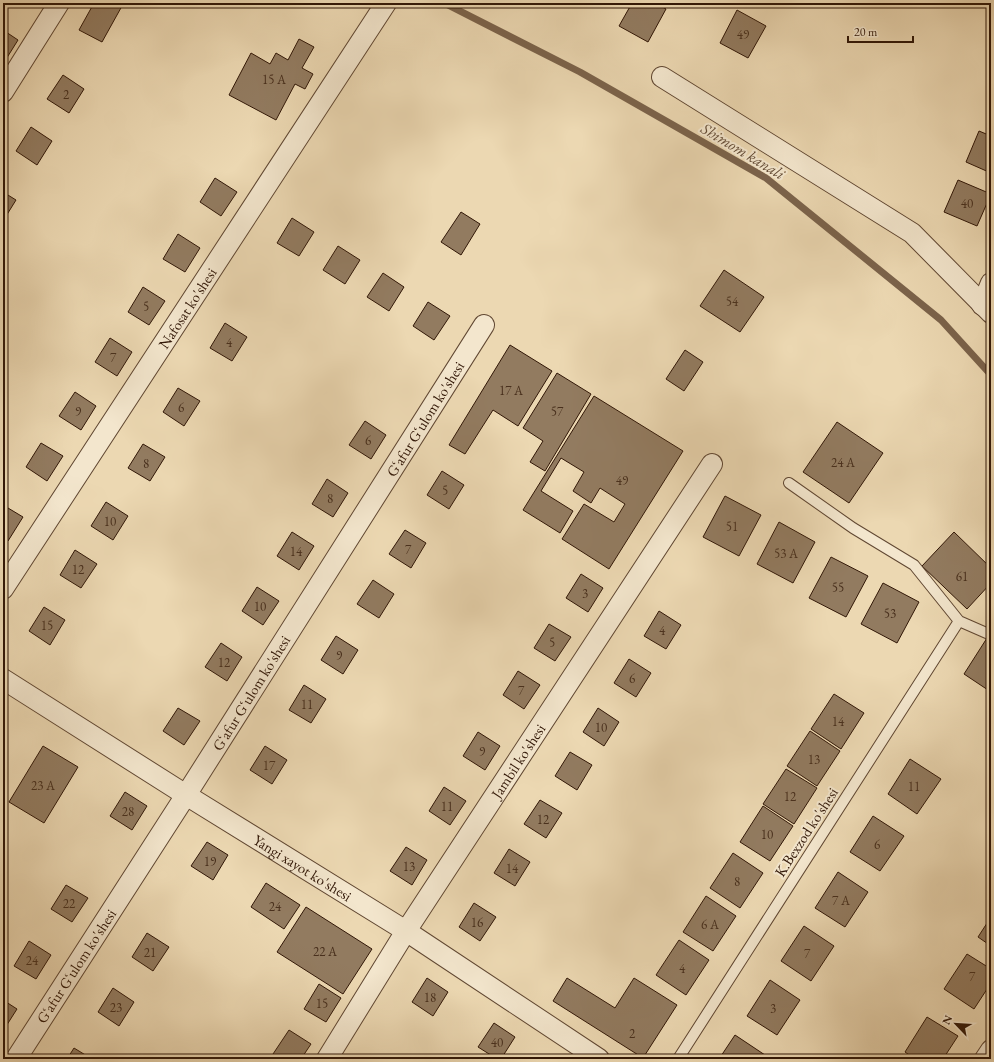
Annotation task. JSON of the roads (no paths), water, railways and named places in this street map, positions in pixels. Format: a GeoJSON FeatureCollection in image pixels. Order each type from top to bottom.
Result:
{"type":"FeatureCollection","features":[{"type":"Feature","properties":{"kind":"street"},"geometry":{"type":"LineString","coordinates":[[3,92],[59,3]]}},
{"type":"Feature","properties":{"kind":"street","name":"Nafosat ko'shesi"},"geometry":{"type":"LineString","coordinates":[[3,589],[386,3]]}},
{"type":"Feature","properties":{"kind":"street"},"geometry":{"type":"LineString","coordinates":[[662,77],[912,233],[987,309]]}},
{"type":"Feature","properties":{"kind":"street"},"geometry":{"type":"LineString","coordinates":[[987,309],[991,283]]}},
{"type":"Feature","properties":{"kind":"street","name":"Gʻafur Gʻulom ko'shesi"},"geometry":{"type":"LineString","coordinates":[[16,1059],[186,795],[484,325]]}},
{"type":"Feature","properties":{"kind":"street","name":"Jambil ko'shesi"},"geometry":{"type":"LineString","coordinates":[[327,1059],[406,931],[712,464]]}},
{"type":"Feature","properties":{"kind":"street","name":"Yangi xayot ko'shesi"},"geometry":{"type":"LineString","coordinates":[[3,679],[186,795],[406,931],[599,1059]]}},
{"type":"Feature","properties":{"kind":"street"},"geometry":{"type":"LineString","coordinates":[[985,1059],[991,1050]]}},
{"type":"Feature","properties":{"kind":"lane"},"geometry":{"type":"LineString","coordinates":[[789,483],[853,528],[914,564],[959,621],[991,635]]}},
{"type":"Feature","properties":{"kind":"lane","name":"K.Bexzod ko'shesi"},"geometry":{"type":"LineString","coordinates":[[678,1059],[959,621]]}},
{"type":"Feature","properties":{"kind":"waterway","name":"Shimom kanali"},"geometry":{"type":"LineString","coordinates":[[444,3],[580,72],[766,178],[941,320],[991,375]]}}]}
